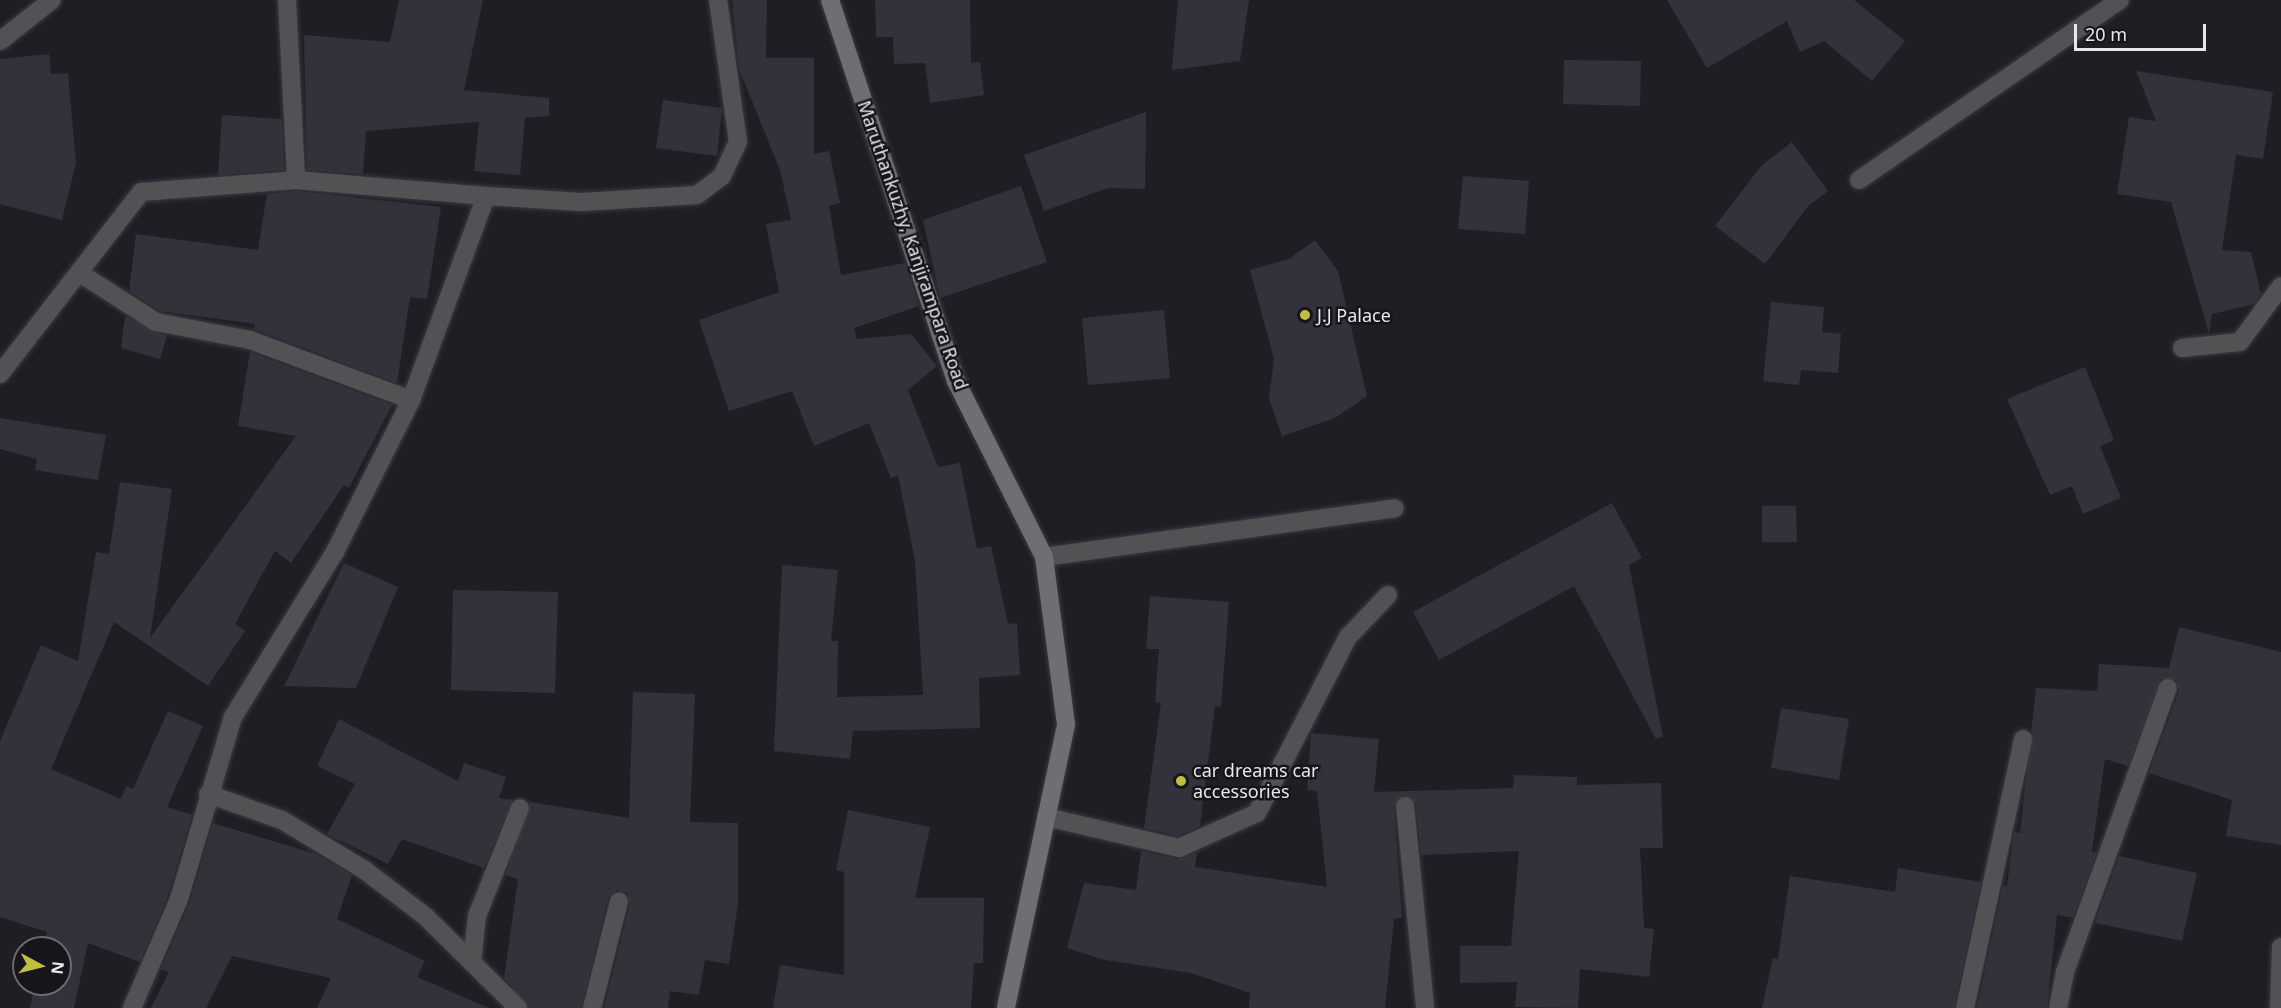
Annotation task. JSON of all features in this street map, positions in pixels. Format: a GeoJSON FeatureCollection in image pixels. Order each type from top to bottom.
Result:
{"type":"FeatureCollection","features":[{"type":"Feature","properties":{"kind":"main road","name":"Maruthankuzhy, Kanjirampara Road"},"geometry":{"type":"LineString","coordinates":[[830,0],[956,381],[1044,557],[1066,725],[1006,1008]]}},
{"type":"Feature","properties":{"kind":"street"},"geometry":{"type":"LineString","coordinates":[[0,41],[52,0]]}},
{"type":"Feature","properties":{"kind":"street"},"geometry":{"type":"LineString","coordinates":[[287,0],[296,180]]}},
{"type":"Feature","properties":{"kind":"street"},"geometry":{"type":"LineString","coordinates":[[0,374],[81,274],[141,192],[296,180],[582,202],[697,195],[722,176],[738,142],[718,0]]}},
{"type":"Feature","properties":{"kind":"street"},"geometry":{"type":"LineString","coordinates":[[1859,180],[2120,0]]}},
{"type":"Feature","properties":{"kind":"street"},"geometry":{"type":"LineString","coordinates":[[132,1008],[179,899],[208,794],[233,717],[335,552],[411,400],[486,196]]}},
{"type":"Feature","properties":{"kind":"street"},"geometry":{"type":"LineString","coordinates":[[81,274],[156,322],[250,340],[411,400]]}},
{"type":"Feature","properties":{"kind":"street"},"geometry":{"type":"LineString","coordinates":[[2182,348],[2240,342],[2281,286]]}},
{"type":"Feature","properties":{"kind":"street"},"geometry":{"type":"LineString","coordinates":[[1044,557],[1395,508]]}},
{"type":"Feature","properties":{"kind":"street"},"geometry":{"type":"LineString","coordinates":[[1046,817],[1179,848],[1257,813],[1348,638],[1388,595]]}},
{"type":"Feature","properties":{"kind":"street"},"geometry":{"type":"LineString","coordinates":[[2058,1008],[2066,972],[2168,688]]}},
{"type":"Feature","properties":{"kind":"street"},"geometry":{"type":"LineString","coordinates":[[1965,1008],[2023,739]]}},
{"type":"Feature","properties":{"kind":"street"},"geometry":{"type":"LineString","coordinates":[[208,794],[282,820],[363,869],[424,916],[518,1008]]}},
{"type":"Feature","properties":{"kind":"street"},"geometry":{"type":"LineString","coordinates":[[1405,806],[1425,1008]]}},
{"type":"Feature","properties":{"kind":"street"},"geometry":{"type":"LineString","coordinates":[[472,962],[477,916],[520,808]]}},
{"type":"Feature","properties":{"kind":"street"},"geometry":{"type":"LineString","coordinates":[[592,1008],[619,901]]}},
{"type":"Feature","properties":{"kind":"street"},"geometry":{"type":"LineString","coordinates":[[2279,1008],[2281,947]]}},
{"type":"Feature","properties":{"kind":"building"},"geometry":{"type":"Polygon","coordinates":[[[399,0],[483,0],[464,90],[549,98],[549,116],[525,118],[520,175],[474,171],[479,122],[366,131],[363,174],[307,170],[304,35],[390,42],[399,0]]]}},
{"type":"Feature","properties":{"kind":"building"},"geometry":{"type":"Polygon","coordinates":[[[732,0],[767,0],[766,58],[814,58],[814,154],[829,151],[840,203],[829,206],[841,275],[905,263],[919,306],[854,328],[857,339],[911,334],[937,366],[908,390],[938,467],[960,463],[977,549],[991,546],[1008,624],[1017,623],[1020,675],[979,678],[980,728],[853,731],[850,759],[774,751],[782,565],[838,570],[831,641],[838,641],[837,697],[923,695],[915,561],[898,475],[891,478],[869,423],[814,446],[792,391],[729,411],[699,320],[779,292],[766,224],[791,220],[780,170],[739,69],[732,0]]]}},
{"type":"Feature","properties":{"kind":"building"},"geometry":{"type":"Polygon","coordinates":[[[875,0],[970,0],[971,63],[980,62],[984,95],[930,103],[925,63],[894,64],[893,37],[876,37],[875,0]]]}},
{"type":"Feature","properties":{"kind":"building"},"geometry":{"type":"Polygon","coordinates":[[[1178,0],[1249,0],[1240,61],[1172,70],[1178,0]]]}},
{"type":"Feature","properties":{"kind":"building"},"geometry":{"type":"Polygon","coordinates":[[[1667,0],[1854,0],[1905,41],[1872,81],[1824,41],[1800,52],[1787,21],[1707,68],[1667,0]]]}},
{"type":"Feature","properties":{"kind":"building"},"geometry":{"type":"Polygon","coordinates":[[[49,54],[51,74],[68,73],[76,163],[62,220],[0,204],[0,59],[49,54]]]}},
{"type":"Feature","properties":{"kind":"building"},"geometry":{"type":"Polygon","coordinates":[[[1564,60],[1641,61],[1640,106],[1563,104],[1564,60]]]}},
{"type":"Feature","properties":{"kind":"building"},"geometry":{"type":"Polygon","coordinates":[[[2136,71],[2273,92],[2263,159],[2236,155],[2222,250],[2251,252],[2261,294],[2254,304],[2212,314],[2209,334],[2171,202],[2117,194],[2129,117],[2156,121],[2136,71]]]}},
{"type":"Feature","properties":{"kind":"building"},"geometry":{"type":"Polygon","coordinates":[[[663,100],[722,108],[717,156],[656,148],[663,100]]]}},
{"type":"Feature","properties":{"kind":"building"},"geometry":{"type":"Polygon","coordinates":[[[1146,112],[1145,189],[1108,188],[1044,211],[1024,155],[1146,112]]]}},
{"type":"Feature","properties":{"kind":"building"},"geometry":{"type":"Polygon","coordinates":[[[222,115],[282,119],[284,170],[218,175],[222,115]]]}},
{"type":"Feature","properties":{"kind":"building"},"geometry":{"type":"Polygon","coordinates":[[[1792,142],[1828,191],[1808,206],[1765,264],[1715,226],[1762,165],[1792,142]]]}},
{"type":"Feature","properties":{"kind":"building"},"geometry":{"type":"Polygon","coordinates":[[[1463,176],[1529,181],[1525,234],[1458,229],[1463,176]]]}},
{"type":"Feature","properties":{"kind":"building"},"geometry":{"type":"Polygon","coordinates":[[[1021,186],[1047,262],[940,298],[923,220],[1021,186]]]}},
{"type":"Feature","properties":{"kind":"building"},"geometry":{"type":"Polygon","coordinates":[[[296,191],[441,207],[427,299],[410,297],[397,383],[254,329],[255,324],[160,311],[129,291],[136,234],[258,250],[267,194],[296,191]]]}},
{"type":"Feature","properties":{"kind":"building","name":"J.J Palace"},"geometry":{"type":"Polygon","coordinates":[[[1315,240],[1338,271],[1367,396],[1335,418],[1282,436],[1269,399],[1274,359],[1250,270],[1289,259],[1315,240]]]}},
{"type":"Feature","properties":{"kind":"building"},"geometry":{"type":"Polygon","coordinates":[[[1771,302],[1824,307],[1822,332],[1841,334],[1838,373],[1801,370],[1799,385],[1763,381],[1771,302]]]}},
{"type":"Feature","properties":{"kind":"building"},"geometry":{"type":"Polygon","coordinates":[[[1164,310],[1170,378],[1088,385],[1082,318],[1164,310]]]}},
{"type":"Feature","properties":{"kind":"building"},"geometry":{"type":"Polygon","coordinates":[[[125,316],[167,336],[160,359],[121,348],[125,316]]]}},
{"type":"Feature","properties":{"kind":"building"},"geometry":{"type":"Polygon","coordinates":[[[250,352],[392,405],[349,488],[344,485],[291,563],[275,551],[235,624],[245,631],[208,686],[114,622],[51,769],[121,799],[126,786],[133,789],[168,711],[203,726],[167,807],[192,815],[168,895],[140,962],[88,943],[74,1008],[30,1008],[32,996],[72,996],[72,936],[46,936],[47,932],[0,917],[0,741],[41,645],[78,661],[96,552],[109,554],[120,482],[172,489],[150,638],[296,436],[238,426],[250,352]]]}},
{"type":"Feature","properties":{"kind":"building"},"geometry":{"type":"Polygon","coordinates":[[[2085,367],[2114,440],[2100,446],[2121,498],[2083,514],[2072,486],[2050,495],[2007,399],[2085,367]]]}},
{"type":"Feature","properties":{"kind":"building"},"geometry":{"type":"Polygon","coordinates":[[[0,418],[106,435],[98,480],[35,470],[37,459],[0,449],[0,418]]]}},
{"type":"Feature","properties":{"kind":"building"},"geometry":{"type":"Polygon","coordinates":[[[1612,503],[1642,558],[1629,565],[1663,737],[1656,739],[1574,586],[1439,660],[1413,612],[1612,503]]]}},
{"type":"Feature","properties":{"kind":"building"},"geometry":{"type":"Polygon","coordinates":[[[1762,506],[1796,506],[1797,542],[1762,542],[1762,506]]]}},
{"type":"Feature","properties":{"kind":"building"},"geometry":{"type":"Polygon","coordinates":[[[344,563],[398,587],[356,688],[284,686],[344,563]]]}},
{"type":"Feature","properties":{"kind":"building"},"geometry":{"type":"Polygon","coordinates":[[[453,590],[558,592],[555,693],[451,690],[453,590]]]}},
{"type":"Feature","properties":{"kind":"building"},"geometry":{"type":"Polygon","coordinates":[[[1150,596],[1229,602],[1221,707],[1215,706],[1200,826],[1178,836],[1144,828],[1161,703],[1155,702],[1159,649],[1146,649],[1150,596]]]}},
{"type":"Feature","properties":{"kind":"building"},"geometry":{"type":"Polygon","coordinates":[[[2179,627],[2281,652],[2281,845],[2226,836],[2232,800],[2149,773],[2179,691],[2176,680],[2161,679],[2128,766],[2105,759],[2092,851],[2097,852],[2073,918],[2057,915],[2047,1008],[1977,1008],[2003,885],[2007,886],[2014,832],[2020,833],[2036,688],[2097,691],[2099,664],[2169,668],[2179,627]]]}},
{"type":"Feature","properties":{"kind":"building"},"geometry":{"type":"Polygon","coordinates":[[[633,692],[695,694],[690,822],[738,823],[738,904],[729,964],[705,960],[699,995],[670,991],[668,1008],[604,1008],[630,904],[627,893],[617,890],[608,898],[581,1008],[529,1008],[504,978],[518,879],[505,875],[530,802],[629,818],[633,692]]]}},
{"type":"Feature","properties":{"kind":"building"},"geometry":{"type":"Polygon","coordinates":[[[1781,708],[1849,719],[1839,780],[1771,768],[1781,708]]]}},
{"type":"Feature","properties":{"kind":"building"},"geometry":{"type":"Polygon","coordinates":[[[339,719],[458,781],[464,763],[506,777],[499,798],[513,800],[484,868],[402,839],[388,864],[327,834],[355,784],[317,766],[339,719]]]}},
{"type":"Feature","properties":{"kind":"building"},"geometry":{"type":"Polygon","coordinates":[[[1311,733],[1379,739],[1374,792],[1513,788],[1514,775],[1577,777],[1577,785],[1661,783],[1663,848],[1640,848],[1644,928],[1654,929],[1649,977],[1580,969],[1578,1008],[1515,1007],[1517,982],[1460,983],[1460,946],[1511,946],[1519,851],[1421,855],[1416,804],[1404,795],[1394,807],[1402,918],[1394,919],[1385,1008],[1249,1008],[1250,993],[1191,973],[1105,960],[1067,948],[1084,883],[1136,890],[1141,851],[1177,859],[1197,852],[1195,867],[1327,887],[1317,791],[1307,790],[1311,733]]]}},
{"type":"Feature","properties":{"kind":"building"},"geometry":{"type":"Polygon","coordinates":[[[848,810],[930,827],[915,898],[984,898],[983,963],[974,963],[971,1008],[773,1008],[780,965],[844,975],[844,872],[836,870],[848,810]]]}},
{"type":"Feature","properties":{"kind":"building"},"geometry":{"type":"Polygon","coordinates":[[[213,823],[316,854],[352,875],[337,919],[425,961],[417,977],[489,1008],[317,1008],[331,978],[232,956],[206,1008],[151,1008],[169,972],[161,969],[190,902],[213,823]]]}},
{"type":"Feature","properties":{"kind":"building"},"geometry":{"type":"Polygon","coordinates":[[[2119,856],[2197,873],[2182,941],[2095,923],[2119,856]]]}},
{"type":"Feature","properties":{"kind":"building"},"geometry":{"type":"Polygon","coordinates":[[[1898,868],[1981,882],[1954,1008],[1762,1008],[1773,958],[1778,959],[1790,876],[1895,892],[1898,868]]]}},
{"type":"Feature","properties":{"kind":"place","name":"J.J Palace"},"geometry":{"type":"Point","coordinates":[1305,315]}},
{"type":"Feature","properties":{"kind":"place","name":"car dreams car accessories"},"geometry":{"type":"Point","coordinates":[1181,781]}}]}
